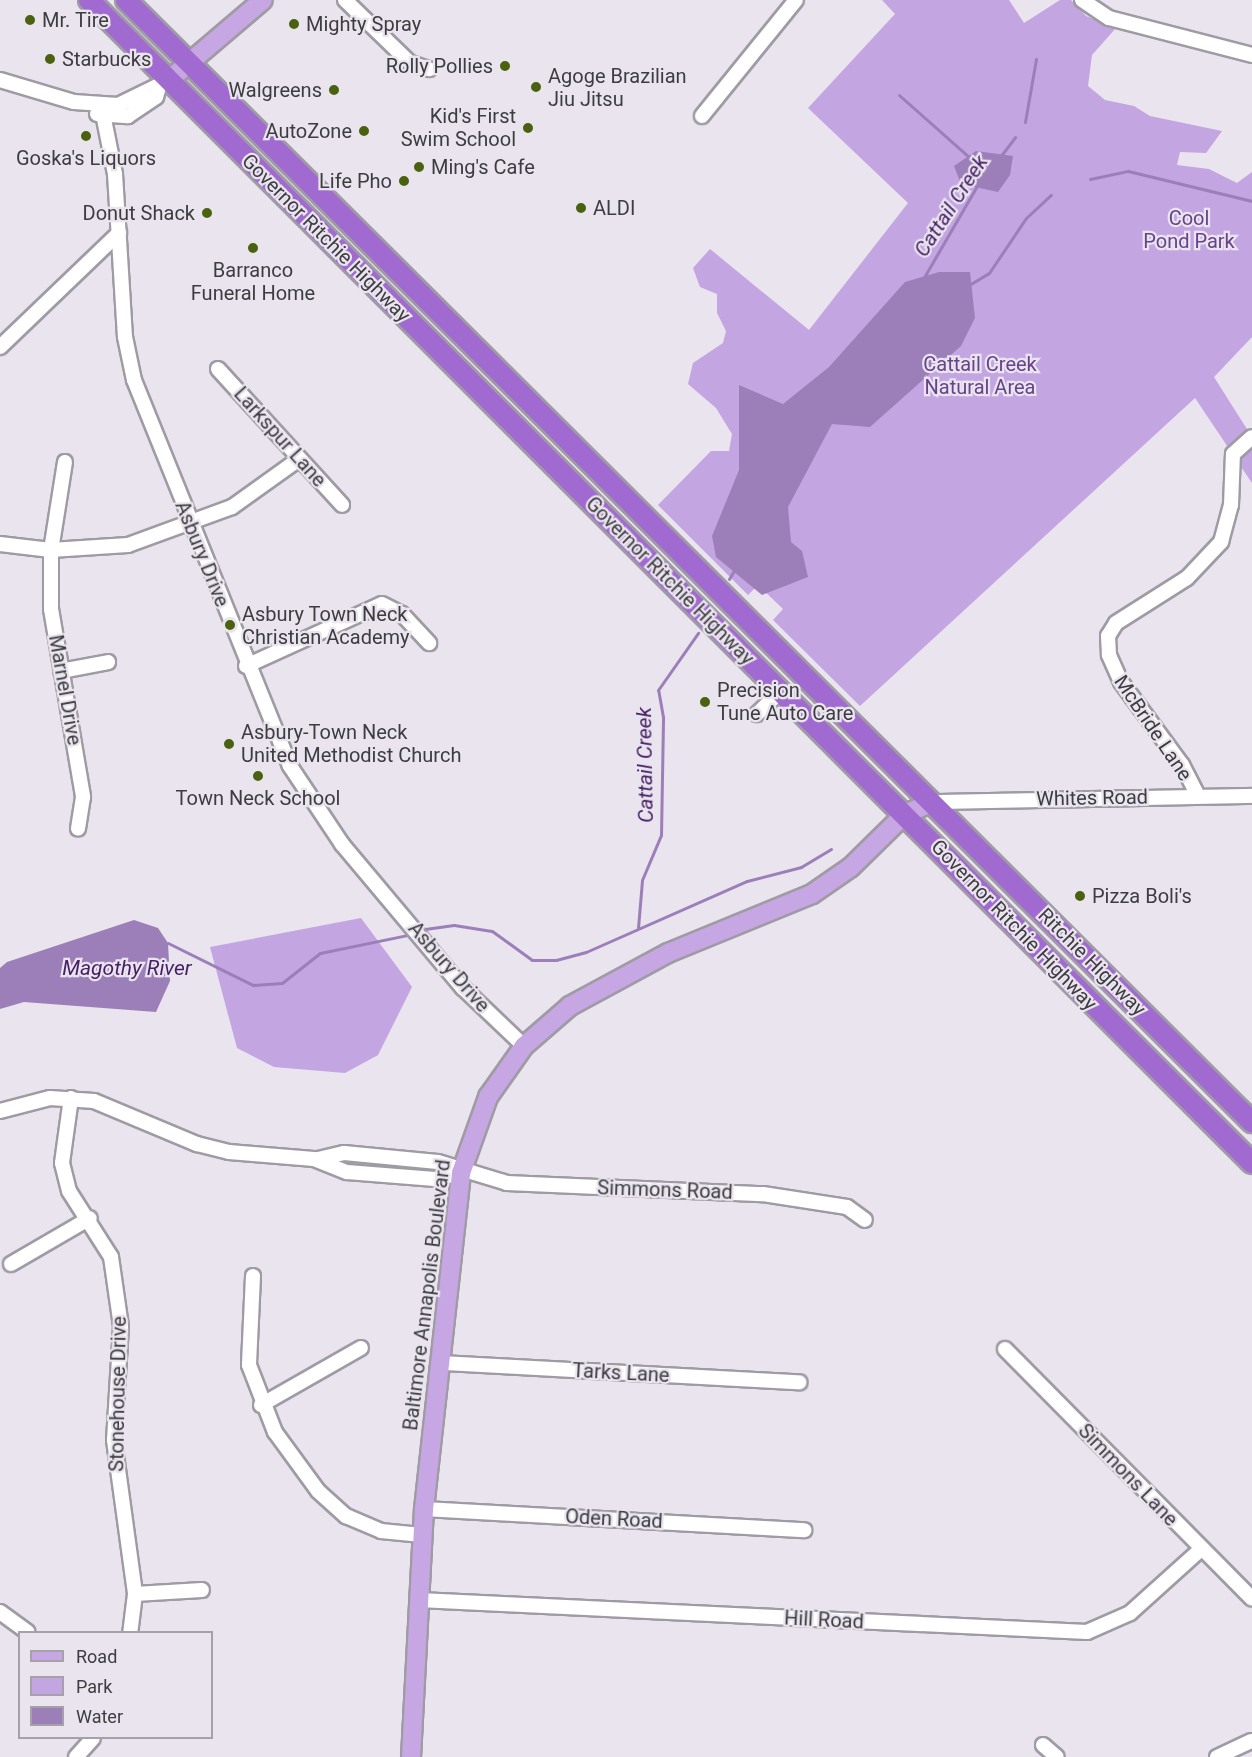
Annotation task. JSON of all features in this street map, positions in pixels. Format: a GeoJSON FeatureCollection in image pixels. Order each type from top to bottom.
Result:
{"type":"FeatureCollection","features":[{"type":"Feature","properties":{"kind":"highway","name":"Governor Ritchie Highway"},"geometry":{"type":"LineString","coordinates":[[89,0],[164,83],[781,692],[1252,1162]]}},
{"type":"Feature","properties":{"kind":"highway","name":"Governor Ritchie Highway"},"geometry":{"type":"LineString","coordinates":[[126,0],[933,802]]}},
{"type":"Feature","properties":{"kind":"highway","name":"Ritchie Highway"},"geometry":{"type":"LineString","coordinates":[[933,802],[1252,1122]]}},
{"type":"Feature","properties":{"kind":"main road"},"geometry":{"type":"LineString","coordinates":[[164,83],[262,0]]}},
{"type":"Feature","properties":{"kind":"main road","name":"Baltimore Annapolis Boulevard"},"geometry":{"type":"LineString","coordinates":[[411,1757],[424,1509],[443,1364],[461,1173],[488,1097],[524,1046],[607,983],[826,886],[904,814],[933,802]]}},
{"type":"Feature","properties":{"kind":"street"},"geometry":{"type":"LineString","coordinates":[[345,0],[410,63],[429,69]]}},
{"type":"Feature","properties":{"kind":"street"},"geometry":{"type":"LineString","coordinates":[[702,117],[796,0]]}},
{"type":"Feature","properties":{"kind":"street"},"geometry":{"type":"LineString","coordinates":[[1083,0],[1109,18],[1252,55]]}},
{"type":"Feature","properties":{"kind":"street"},"geometry":{"type":"LineString","coordinates":[[0,80],[103,111],[137,111],[156,97],[164,83]]}},
{"type":"Feature","properties":{"kind":"street","name":"Asbury Drive"},"geometry":{"type":"LineString","coordinates":[[103,111],[118,233],[125,337],[134,381],[246,666],[290,766],[342,844],[463,988],[524,1046]]}},
{"type":"Feature","properties":{"kind":"street"},"geometry":{"type":"LineString","coordinates":[[0,347],[118,233]]}},
{"type":"Feature","properties":{"kind":"street","name":"Larkspur Lane"},"geometry":{"type":"LineString","coordinates":[[218,369],[342,505]]}},
{"type":"Feature","properties":{"kind":"street","name":"McBride Lane"},"geometry":{"type":"LineString","coordinates":[[1198,796],[1182,765],[1120,682],[1109,655],[1108,636],[1116,623],[1187,578],[1221,542],[1232,505],[1233,454],[1252,437]]}},
{"type":"Feature","properties":{"kind":"street"},"geometry":{"type":"LineString","coordinates":[[0,544],[51,550],[128,545],[191,524],[264,488],[299,459]]}},
{"type":"Feature","properties":{"kind":"street","name":"Marnel Drive"},"geometry":{"type":"LineString","coordinates":[[65,462],[51,550],[51,609],[83,797],[78,829]]}},
{"type":"Feature","properties":{"kind":"street"},"geometry":{"type":"LineString","coordinates":[[246,666],[382,604],[402,615],[429,643]]}},
{"type":"Feature","properties":{"kind":"street"},"geometry":{"type":"LineString","coordinates":[[61,671],[108,662]]}},
{"type":"Feature","properties":{"kind":"street"},"geometry":{"type":"LineString","coordinates":[[757,714],[781,692]]}},
{"type":"Feature","properties":{"kind":"street","name":"Whites Road"},"geometry":{"type":"LineString","coordinates":[[933,802],[1252,796]]}},
{"type":"Feature","properties":{"kind":"street","name":"Simmons Road"},"geometry":{"type":"LineString","coordinates":[[0,1111],[29,1100],[71,1098],[117,1108],[197,1144],[318,1159],[344,1154],[438,1162],[461,1173],[507,1183],[763,1194],[847,1207],[865,1220]]}},
{"type":"Feature","properties":{"kind":"street","name":"Stonehouse Drive"},"geometry":{"type":"LineString","coordinates":[[71,1098],[62,1163],[69,1191],[90,1218],[111,1257],[121,1326],[114,1449],[135,1594],[130,1631]]}},
{"type":"Feature","properties":{"kind":"street"},"geometry":{"type":"LineString","coordinates":[[11,1264],[90,1218]]}},
{"type":"Feature","properties":{"kind":"street"},"geometry":{"type":"LineString","coordinates":[[253,1276],[248,1348],[261,1405],[308,1478],[346,1516],[381,1531],[422,1535]]}},
{"type":"Feature","properties":{"kind":"street"},"geometry":{"type":"LineString","coordinates":[[261,1405],[361,1348]]}},
{"type":"Feature","properties":{"kind":"street","name":"Simmons Lane"},"geometry":{"type":"LineString","coordinates":[[1005,1349],[1252,1599]]}},
{"type":"Feature","properties":{"kind":"street","name":"Tarks Lane"},"geometry":{"type":"LineString","coordinates":[[443,1364],[799,1382]]}},
{"type":"Feature","properties":{"kind":"street","name":"Oden Road"},"geometry":{"type":"LineString","coordinates":[[424,1509],[804,1530]]}},
{"type":"Feature","properties":{"kind":"street","name":"Hill Road"},"geometry":{"type":"LineString","coordinates":[[419,1600],[1087,1632],[1130,1613],[1201,1549]]}},
{"type":"Feature","properties":{"kind":"street"},"geometry":{"type":"LineString","coordinates":[[135,1594],[202,1590]]}},
{"type":"Feature","properties":{"kind":"street"},"geometry":{"type":"LineString","coordinates":[[0,1612],[27,1631]]}},
{"type":"Feature","properties":{"kind":"street"},"geometry":{"type":"LineString","coordinates":[[76,1757],[91,1739]]}},
{"type":"Feature","properties":{"kind":"street"},"geometry":{"type":"LineString","coordinates":[[1217,1757],[1252,1741]]}},
{"type":"Feature","properties":{"kind":"street"},"geometry":{"type":"LineString","coordinates":[[1043,1745],[1058,1757]]}},
{"type":"Feature","properties":{"kind":"green space","name":"Cattail Creek Natural Area"},"geometry":{"type":"Polygon","coordinates":[[[882,0],[1009,0],[1024,23],[1060,0],[1071,0],[1086,16],[1116,28],[1092,55],[1088,86],[1105,100],[1134,106],[1150,116],[1222,131],[1206,153],[1180,152],[1177,165],[1209,169],[1237,183],[1252,172],[1252,337],[1214,377],[1252,437],[1252,483],[1195,398],[860,706],[773,620],[783,609],[758,585],[748,595],[658,505],[711,451],[729,451],[732,434],[716,408],[688,384],[693,363],[723,343],[726,331],[717,313],[717,294],[700,287],[693,268],[710,249],[809,330],[908,203],[808,108],[895,14],[882,0]]]}},
{"type":"Feature","properties":{"kind":"green space"},"geometry":{"type":"Polygon","coordinates":[[[361,918],[412,987],[378,1055],[345,1073],[274,1067],[237,1048],[210,947],[361,918]]]}},
{"type":"Feature","properties":{"kind":"water"},"geometry":{"type":"Polygon","coordinates":[[[976,151],[1013,156],[1010,175],[998,192],[961,184],[954,166],[976,151]]]}},
{"type":"Feature","properties":{"kind":"water"},"geometry":{"type":"Polygon","coordinates":[[[939,272],[970,272],[975,318],[961,346],[870,427],[832,424],[788,507],[791,542],[802,551],[808,577],[762,595],[716,557],[712,536],[739,470],[739,385],[783,404],[829,367],[905,282],[939,272]]]}},
{"type":"Feature","properties":{"kind":"water","name":"Magothy River"},"geometry":{"type":"Polygon","coordinates":[[[134,920],[158,928],[168,943],[170,981],[156,1012],[24,1002],[0,1009],[0,968],[7,962],[134,920]]]}},
{"type":"Feature","properties":{"kind":"waterway","name":"Cattail Creek"},"geometry":{"type":"LineString","coordinates":[[1025,122],[1036,59]]}},
{"type":"Feature","properties":{"kind":"waterway"},"geometry":{"type":"LineString","coordinates":[[899,95],[971,159]]}},
{"type":"Feature","properties":{"kind":"waterway","name":"Cattail Creek"},"geometry":{"type":"LineString","coordinates":[[1000,157],[1015,137]]}},
{"type":"Feature","properties":{"kind":"waterway","name":"Cattail Creek"},"geometry":{"type":"LineString","coordinates":[[1090,179],[1128,171],[1252,201]]}},
{"type":"Feature","properties":{"kind":"waterway","name":"Cattail Creek"},"geometry":{"type":"LineString","coordinates":[[923,279],[977,186]]}},
{"type":"Feature","properties":{"kind":"waterway","name":"Cattail Creek"},"geometry":{"type":"LineString","coordinates":[[969,285],[989,273],[1026,218],[1051,195]]}},
{"type":"Feature","properties":{"kind":"waterway","name":"Cattail Creek"},"geometry":{"type":"LineString","coordinates":[[729,579],[736,567]]}},
{"type":"Feature","properties":{"kind":"waterway","name":"Cattail Creek"},"geometry":{"type":"LineString","coordinates":[[638,928],[642,880],[661,835],[663,717],[658,690],[698,633]]}},
{"type":"Feature","properties":{"kind":"waterway","name":"Cattail Creek"},"geometry":{"type":"LineString","coordinates":[[425,929],[454,925],[492,931],[532,960],[556,960],[586,952],[747,881],[801,867],[831,849]]}},
{"type":"Feature","properties":{"kind":"waterway","name":"Cattail Creek"},"geometry":{"type":"LineString","coordinates":[[168,943],[253,985],[282,983],[320,953],[408,935]]}},
{"type":"Feature","properties":{"kind":"place","name":"Mr. Tire"},"geometry":{"type":"Point","coordinates":[30,20]}},
{"type":"Feature","properties":{"kind":"place","name":"Mighty Spray"},"geometry":{"type":"Point","coordinates":[294,24]}},
{"type":"Feature","properties":{"kind":"place","name":"Starbucks"},"geometry":{"type":"Point","coordinates":[50,59]}},
{"type":"Feature","properties":{"kind":"place","name":"Rolly Pollies"},"geometry":{"type":"Point","coordinates":[505,66]}},
{"type":"Feature","properties":{"kind":"place","name":"Agoge Brazilian Jiu Jitsu"},"geometry":{"type":"Point","coordinates":[536,87]}},
{"type":"Feature","properties":{"kind":"place","name":"Walgreens"},"geometry":{"type":"Point","coordinates":[334,90]}},
{"type":"Feature","properties":{"kind":"place","name":"Kid's First Swim School"},"geometry":{"type":"Point","coordinates":[528,128]}},
{"type":"Feature","properties":{"kind":"place","name":"AutoZone"},"geometry":{"type":"Point","coordinates":[364,131]}},
{"type":"Feature","properties":{"kind":"place","name":"Goska's Liquors"},"geometry":{"type":"Point","coordinates":[86,136]}},
{"type":"Feature","properties":{"kind":"place","name":"Ming's Cafe"},"geometry":{"type":"Point","coordinates":[419,167]}},
{"type":"Feature","properties":{"kind":"place","name":"Life Pho"},"geometry":{"type":"Point","coordinates":[404,181]}},
{"type":"Feature","properties":{"kind":"place","name":"ALDI"},"geometry":{"type":"Point","coordinates":[581,208]}},
{"type":"Feature","properties":{"kind":"place","name":"Donut Shack"},"geometry":{"type":"Point","coordinates":[207,213]}},
{"type":"Feature","properties":{"kind":"place","name":"Barranco Funeral Home"},"geometry":{"type":"Point","coordinates":[253,248]}},
{"type":"Feature","properties":{"kind":"place","name":"Asbury Town Neck Christian Academy"},"geometry":{"type":"Point","coordinates":[230,625]}},
{"type":"Feature","properties":{"kind":"place","name":"Precision Tune Auto Care"},"geometry":{"type":"Point","coordinates":[705,702]}},
{"type":"Feature","properties":{"kind":"place","name":"Asbury-Town Neck United Methodist Church"},"geometry":{"type":"Point","coordinates":[229,744]}},
{"type":"Feature","properties":{"kind":"place","name":"Town Neck School"},"geometry":{"type":"Point","coordinates":[258,776]}},
{"type":"Feature","properties":{"kind":"place","name":"Pizza Boli's"},"geometry":{"type":"Point","coordinates":[1080,896]}},
{"type":"Feature","properties":{"kind":"park label","name":"Cool Pond Park"},"geometry":{"type":"Point","coordinates":[1189,230]}}]}
